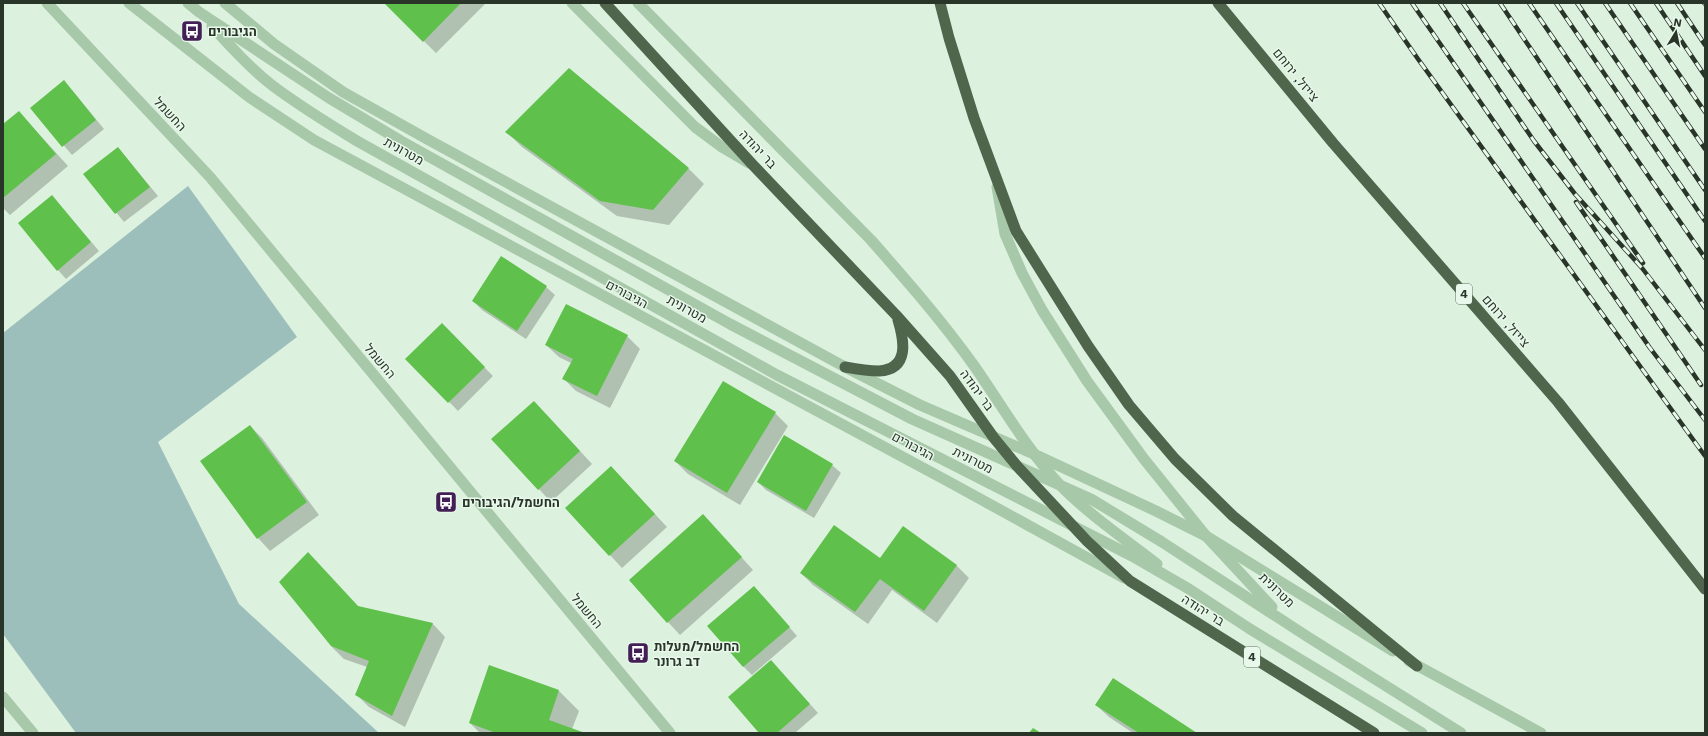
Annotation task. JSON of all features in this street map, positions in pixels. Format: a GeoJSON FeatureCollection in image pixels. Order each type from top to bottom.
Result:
{"type":"FeatureCollection","features":[{"type":"Feature","properties":{"kind":"highway","name":"בר יהודה"},"geometry":{"type":"LineString","coordinates":[[605,3],[752,164],[896,315],[950,376],[994,438],[1017,466],[1069,524],[1130,581],[1374,733]]}},
{"type":"Feature","properties":{"kind":"highway"},"geometry":{"type":"LineString","coordinates":[[940,3],[949,38],[974,118],[1016,231],[1088,346],[1129,405],[1175,459],[1233,516],[1417,666]]}},
{"type":"Feature","properties":{"kind":"highway","name":"צייזל, ירוחם"},"geometry":{"type":"LineString","coordinates":[[1218,3],[1333,143],[1558,402],[1705,589]]}},
{"type":"Feature","properties":{"kind":"highway"},"geometry":{"type":"LineString","coordinates":[[845,367],[879,371],[889,368],[898,362],[902,352],[903,339],[896,315]]}},
{"type":"Feature","properties":{"kind":"street","name":"החשמל"},"geometry":{"type":"LineString","coordinates":[[42,3],[58,16]]}},
{"type":"Feature","properties":{"kind":"street","name":"החשמל"},"geometry":{"type":"LineString","coordinates":[[47,3],[210,177],[670,733]]}},
{"type":"Feature","properties":{"kind":"street","name":"הגיבורים"},"geometry":{"type":"LineString","coordinates":[[129,3],[250,97],[314,140],[946,480],[1130,581]]}},
{"type":"Feature","properties":{"kind":"street","name":"מטרונית"},"geometry":{"type":"LineString","coordinates":[[188,3],[199,12],[329,98],[401,141],[730,324],[912,419],[1090,499],[1162,542],[1308,637],[1461,733]]}},
{"type":"Feature","properties":{"kind":"street"},"geometry":{"type":"LineString","coordinates":[[225,3],[274,44],[343,92],[845,367],[920,405],[1036,455],[1156,510],[1206,536],[1417,666],[1541,733]]}},
{"type":"Feature","properties":{"kind":"street"},"geometry":{"type":"LineString","coordinates":[[572,3],[696,127],[722,147],[752,164]]}},
{"type":"Feature","properties":{"kind":"street","name":"מטרונית"},"geometry":{"type":"LineString","coordinates":[[638,3],[871,240],[904,277],[943,324],[1036,455],[1060,485],[1101,520],[1189,589]]}},
{"type":"Feature","properties":{"kind":"street","name":"מטרונית"},"geometry":{"type":"LineString","coordinates":[[199,12],[227,43],[272,85],[308,111],[357,141],[777,375],[1132,556],[1189,589],[1422,733]]}},
{"type":"Feature","properties":{"kind":"street","name":"מטרונית"},"geometry":{"type":"LineString","coordinates":[[995,176],[1006,234],[1022,273],[1042,310],[1087,381],[1144,459],[1206,536],[1266,602],[1308,637]]}},
{"type":"Feature","properties":{"kind":"street"},"geometry":{"type":"LineString","coordinates":[[3,697],[32,733]]}},
{"type":"Feature","properties":{"kind":"shaded area"},"geometry":{"type":"Polygon","coordinates":[[[188,186],[297,337],[158,442],[239,604],[379,733],[76,733],[3,634],[3,333],[188,186]]]}},
{"type":"Feature","properties":{"kind":"building"},"geometry":{"type":"Polygon","coordinates":[[[384,3],[461,3],[423,42],[384,3]]]}},
{"type":"Feature","properties":{"kind":"building"},"geometry":{"type":"Polygon","coordinates":[[[569,68],[689,168],[653,210],[600,201],[505,132],[569,68]]]}},
{"type":"Feature","properties":{"kind":"building"},"geometry":{"type":"Polygon","coordinates":[[[64,80],[96,120],[62,147],[30,108],[64,80]]]}},
{"type":"Feature","properties":{"kind":"building"},"geometry":{"type":"Polygon","coordinates":[[[19,111],[56,154],[3,198],[3,124],[19,111]]]}},
{"type":"Feature","properties":{"kind":"building"},"geometry":{"type":"Polygon","coordinates":[[[118,147],[150,187],[115,214],[83,174],[118,147]]]}},
{"type":"Feature","properties":{"kind":"building"},"geometry":{"type":"Polygon","coordinates":[[[52,195],[91,242],[57,271],[18,223],[52,195]]]}},
{"type":"Feature","properties":{"kind":"building"},"geometry":{"type":"Polygon","coordinates":[[[501,256],[547,286],[517,331],[472,301],[501,256]]]}},
{"type":"Feature","properties":{"kind":"building"},"geometry":{"type":"Polygon","coordinates":[[[566,304],[628,335],[597,396],[562,379],[573,359],[545,345],[566,304]]]}},
{"type":"Feature","properties":{"kind":"building"},"geometry":{"type":"Polygon","coordinates":[[[442,323],[485,367],[448,403],[405,359],[442,323]]]}},
{"type":"Feature","properties":{"kind":"building"},"geometry":{"type":"Polygon","coordinates":[[[723,381],[776,412],[727,493],[674,461],[723,381]]]}},
{"type":"Feature","properties":{"kind":"building"},"geometry":{"type":"Polygon","coordinates":[[[534,401],[580,451],[538,490],[491,439],[534,401]]]}},
{"type":"Feature","properties":{"kind":"building"},"geometry":{"type":"Polygon","coordinates":[[[250,425],[307,502],[257,539],[200,461],[250,425]]]}},
{"type":"Feature","properties":{"kind":"building"},"geometry":{"type":"Polygon","coordinates":[[[784,435],[833,464],[806,511],[757,482],[784,435]]]}},
{"type":"Feature","properties":{"kind":"building"},"geometry":{"type":"Polygon","coordinates":[[[611,466],[655,514],[609,556],[565,508],[611,466]]]}},
{"type":"Feature","properties":{"kind":"building"},"geometry":{"type":"Polygon","coordinates":[[[703,514],[742,557],[667,623],[629,580],[703,514]]]}},
{"type":"Feature","properties":{"kind":"building"},"geometry":{"type":"Polygon","coordinates":[[[834,525],[880,558],[903,526],[957,565],[924,611],[880,579],[855,612],[800,573],[834,525]]]}},
{"type":"Feature","properties":{"kind":"building"},"geometry":{"type":"Polygon","coordinates":[[[308,552],[358,606],[433,623],[392,716],[355,695],[369,661],[331,646],[279,582],[308,552]]]}},
{"type":"Feature","properties":{"kind":"building"},"geometry":{"type":"Polygon","coordinates":[[[754,586],[790,627],[743,667],[707,626],[754,586]]]}},
{"type":"Feature","properties":{"kind":"building"},"geometry":{"type":"Polygon","coordinates":[[[771,660],[810,704],[777,733],[759,733],[728,697],[771,660]]]}},
{"type":"Feature","properties":{"kind":"building"},"geometry":{"type":"Polygon","coordinates":[[[489,665],[559,690],[549,720],[585,733],[496,733],[469,723],[489,665]]]}},
{"type":"Feature","properties":{"kind":"building"},"geometry":{"type":"Polygon","coordinates":[[[1113,678],[1197,733],[1139,733],[1095,705],[1113,678]]]}},
{"type":"Feature","properties":{"kind":"building"},"geometry":{"type":"Polygon","coordinates":[[[1033,728],[1041,733],[1029,733],[1033,728]]]}},
{"type":"Feature","properties":{"kind":"railway"},"geometry":{"type":"LineString","coordinates":[[1379,3],[1705,456]]}},
{"type":"Feature","properties":{"kind":"railway"},"geometry":{"type":"LineString","coordinates":[[1412,3],[1650,348],[1705,420]]}},
{"type":"Feature","properties":{"kind":"railway"},"geometry":{"type":"LineString","coordinates":[[1440,3],[1534,141],[1575,194],[1642,268],[1705,350]]}},
{"type":"Feature","properties":{"kind":"railway"},"geometry":{"type":"LineString","coordinates":[[1463,3],[1643,263]]}},
{"type":"Feature","properties":{"kind":"railway"},"geometry":{"type":"LineString","coordinates":[[1500,3],[1705,308]]}},
{"type":"Feature","properties":{"kind":"railway"},"geometry":{"type":"LineString","coordinates":[[1529,3],[1705,258]]}},
{"type":"Feature","properties":{"kind":"railway"},"geometry":{"type":"LineString","coordinates":[[1556,3],[1705,221]]}},
{"type":"Feature","properties":{"kind":"railway"},"geometry":{"type":"LineString","coordinates":[[1577,3],[1705,190]]}},
{"type":"Feature","properties":{"kind":"railway"},"geometry":{"type":"LineString","coordinates":[[1605,3],[1705,149]]}},
{"type":"Feature","properties":{"kind":"railway"},"geometry":{"type":"LineString","coordinates":[[1630,3],[1705,112]]}},
{"type":"Feature","properties":{"kind":"railway"},"geometry":{"type":"LineString","coordinates":[[1656,3],[1705,76]]}},
{"type":"Feature","properties":{"kind":"railway"},"geometry":{"type":"LineString","coordinates":[[1677,3],[1705,45]]}},
{"type":"Feature","properties":{"kind":"railway"},"geometry":{"type":"LineString","coordinates":[[1576,202],[1701,385]]}},
{"type":"Feature","properties":{"kind":"place","name":"הגיבורים"},"geometry":{"type":"Point","coordinates":[192,31]}},
{"type":"Feature","properties":{"kind":"place","name":"החשמל/הגיבורים"},"geometry":{"type":"Point","coordinates":[446,502]}},
{"type":"Feature","properties":{"kind":"place","name":"החשמל/מעלות דב גרונר"},"geometry":{"type":"Point","coordinates":[638,653]}}]}
